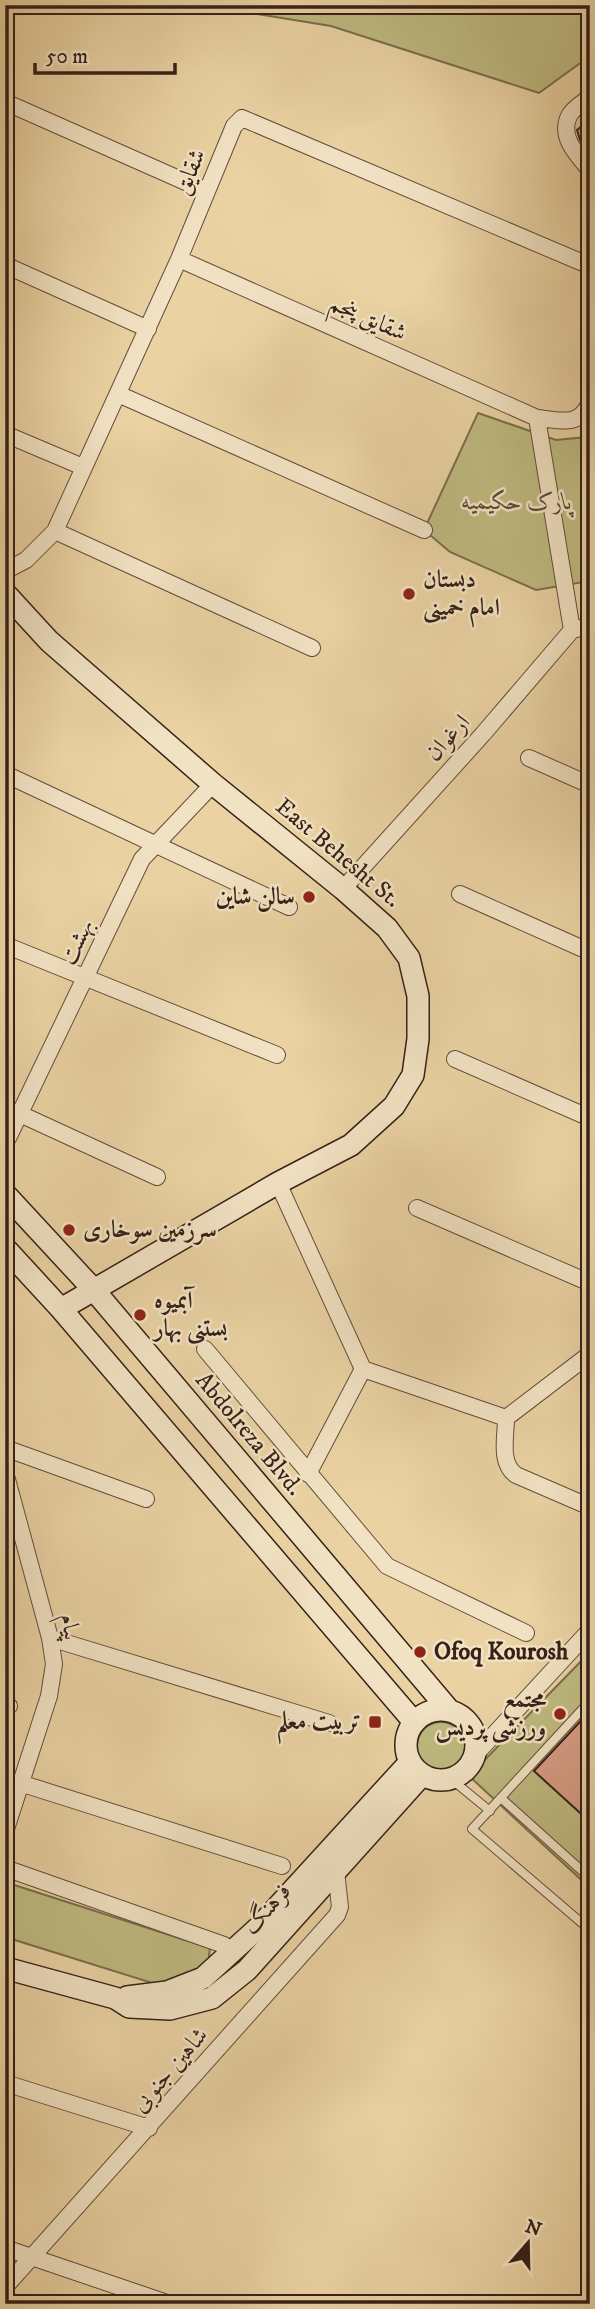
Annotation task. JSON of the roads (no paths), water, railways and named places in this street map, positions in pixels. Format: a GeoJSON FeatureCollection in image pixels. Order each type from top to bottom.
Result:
{"type":"FeatureCollection","features":[{"type":"Feature","properties":{"kind":"main road","name":"East Behesht St."},"geometry":{"type":"LineString","coordinates":[[5,593],[49,641],[213,784],[387,928],[409,957],[418,996],[418,1039],[413,1075],[394,1106],[351,1145],[278,1183],[61,1309]]}},
{"type":"Feature","properties":{"kind":"main road","name":"Abdolreza Blvd."},"geometry":{"type":"LineString","coordinates":[[5,1194],[93,1289],[449,1710]]}},
{"type":"Feature","properties":{"kind":"main road"},"geometry":{"type":"LineString","coordinates":[[5,1248],[61,1309],[414,1722]]}},
{"type":"Feature","properties":{"kind":"main road"},"geometry":{"type":"LineString","coordinates":[[449,1710],[468,1722],[474,1732],[477,1744],[475,1755],[461,1774],[451,1779],[432,1779],[416,1768],[406,1742],[414,1722],[429,1711],[449,1710]]}},
{"type":"Feature","properties":{"kind":"main road","name":"فرهنگ"},"geometry":{"type":"LineString","coordinates":[[5,1968],[122,2003],[170,2009],[212,1998],[247,1970],[336,1871],[416,1768]]}},
{"type":"Feature","properties":{"kind":"main road","name":"فرهنگ"},"geometry":{"type":"LineString","coordinates":[[122,2003],[167,1992],[203,1978],[259,1927],[416,1768]]}},
{"type":"Feature","properties":{"kind":"street"},"geometry":{"type":"LineString","coordinates":[[590,97],[569,114],[565,132],[572,148],[590,170]]}},
{"type":"Feature","properties":{"kind":"street"},"geometry":{"type":"LineString","coordinates":[[5,102],[206,191]]}},
{"type":"Feature","properties":{"kind":"street","name":"شقایق"},"geometry":{"type":"LineString","coordinates":[[5,571],[26,560],[55,531],[179,259],[234,126],[242,118],[590,266]]}},
{"type":"Feature","properties":{"kind":"street","name":"شقایق پنجم"},"geometry":{"type":"LineString","coordinates":[[179,259],[537,418]]}},
{"type":"Feature","properties":{"kind":"street"},"geometry":{"type":"LineString","coordinates":[[5,265],[148,329]]}},
{"type":"Feature","properties":{"kind":"street"},"geometry":{"type":"LineString","coordinates":[[118,394],[424,530]]}},
{"type":"Feature","properties":{"kind":"street"},"geometry":{"type":"LineString","coordinates":[[590,402],[585,414],[575,420],[537,418],[572,630],[590,626]]}},
{"type":"Feature","properties":{"kind":"street"},"geometry":{"type":"LineString","coordinates":[[5,434],[83,467]]}},
{"type":"Feature","properties":{"kind":"street"},"geometry":{"type":"LineString","coordinates":[[55,531],[312,648]]}},
{"type":"Feature","properties":{"kind":"street","name":"ارغوان"},"geometry":{"type":"LineString","coordinates":[[343,889],[572,630]]}},
{"type":"Feature","properties":{"kind":"street"},"geometry":{"type":"LineString","coordinates":[[529,758],[590,785]]}},
{"type":"Feature","properties":{"kind":"street"},"geometry":{"type":"LineString","coordinates":[[5,774],[289,906]]}},
{"type":"Feature","properties":{"kind":"street","name":"بهشت"},"geometry":{"type":"LineString","coordinates":[[8,1138],[142,859],[213,784]]}},
{"type":"Feature","properties":{"kind":"street"},"geometry":{"type":"LineString","coordinates":[[460,894],[590,952]]}},
{"type":"Feature","properties":{"kind":"street"},"geometry":{"type":"LineString","coordinates":[[5,945],[276,1055]]}},
{"type":"Feature","properties":{"kind":"street"},"geometry":{"type":"LineString","coordinates":[[455,1059],[590,1118]]}},
{"type":"Feature","properties":{"kind":"street"},"geometry":{"type":"LineString","coordinates":[[20,1114],[156,1177]]}},
{"type":"Feature","properties":{"kind":"street"},"geometry":{"type":"LineString","coordinates":[[278,1183],[363,1369],[506,1418]]}},
{"type":"Feature","properties":{"kind":"street"},"geometry":{"type":"LineString","coordinates":[[417,1208],[590,1283]]}},
{"type":"Feature","properties":{"kind":"street"},"geometry":{"type":"LineString","coordinates":[[205,1349],[387,1566],[526,1633]]}},
{"type":"Feature","properties":{"kind":"street"},"geometry":{"type":"LineString","coordinates":[[506,1418],[590,1354]]}},
{"type":"Feature","properties":{"kind":"street"},"geometry":{"type":"LineString","coordinates":[[308,1474],[363,1369]]}},
{"type":"Feature","properties":{"kind":"street"},"geometry":{"type":"LineString","coordinates":[[506,1418],[505,1462],[509,1470],[590,1507]]}},
{"type":"Feature","properties":{"kind":"street"},"geometry":{"type":"LineString","coordinates":[[5,1448],[146,1499]]}},
{"type":"Feature","properties":{"kind":"street","name":"پیام"},"geometry":{"type":"LineString","coordinates":[[5,1472],[50,1639],[54,1664],[48,1696],[5,1832]]}},
{"type":"Feature","properties":{"kind":"street"},"geometry":{"type":"LineString","coordinates":[[475,1755],[590,1630]]}},
{"type":"Feature","properties":{"kind":"street"},"geometry":{"type":"LineString","coordinates":[[50,1639],[328,1723]]}},
{"type":"Feature","properties":{"kind":"street"},"geometry":{"type":"LineString","coordinates":[[20,1783],[282,1866]]}},
{"type":"Feature","properties":{"kind":"street"},"geometry":{"type":"LineString","coordinates":[[5,1868],[224,1945]]}},
{"type":"Feature","properties":{"kind":"street","name":"شاهین جنوبی"},"geometry":{"type":"LineString","coordinates":[[5,2287],[337,1915],[340,1907],[336,1871]]}},
{"type":"Feature","properties":{"kind":"street"},"geometry":{"type":"LineString","coordinates":[[5,2083],[149,2128]]}},
{"type":"Feature","properties":{"kind":"street"},"geometry":{"type":"LineString","coordinates":[[5,2248],[170,2304]]}},
{"type":"Feature","properties":{"kind":"lane"},"geometry":{"type":"LineString","coordinates":[[590,1701],[472,1829],[590,1930]]}},
{"type":"Feature","properties":{"kind":"lane"},"geometry":{"type":"LineString","coordinates":[[451,1779],[490,1811]]}},
{"type":"Feature","properties":{"kind":"lane"},"geometry":{"type":"LineString","coordinates":[[502,1798],[590,1878]]}},
{"type":"Feature","properties":{"kind":"place","name":"دبستان امام خمینی"},"geometry":{"type":"Point","coordinates":[409,594]}},
{"type":"Feature","properties":{"kind":"place","name":"سالن شاین"},"geometry":{"type":"Point","coordinates":[309,897]}},
{"type":"Feature","properties":{"kind":"place","name":"سرزمین سوخاری"},"geometry":{"type":"Point","coordinates":[69,1230]}},
{"type":"Feature","properties":{"kind":"place","name":"آبمیوه بستنی بهار"},"geometry":{"type":"Point","coordinates":[140,1315]}},
{"type":"Feature","properties":{"kind":"place","name":"Ofoq Kourosh"},"geometry":{"type":"Point","coordinates":[420,1652]}},
{"type":"Feature","properties":{"kind":"place","name":"مجتمع ورزشی پردیس"},"geometry":{"type":"Point","coordinates":[560,1714]}},
{"type":"Feature","properties":{"kind":"place","name":"تربیت معلم"},"geometry":{"type":"Point","coordinates":[375,1722]}},
{"type":"Feature","properties":{"kind":"park label","name":"پارک حکیمیه"},"geometry":{"type":"Point","coordinates":[517,502]}}]}
